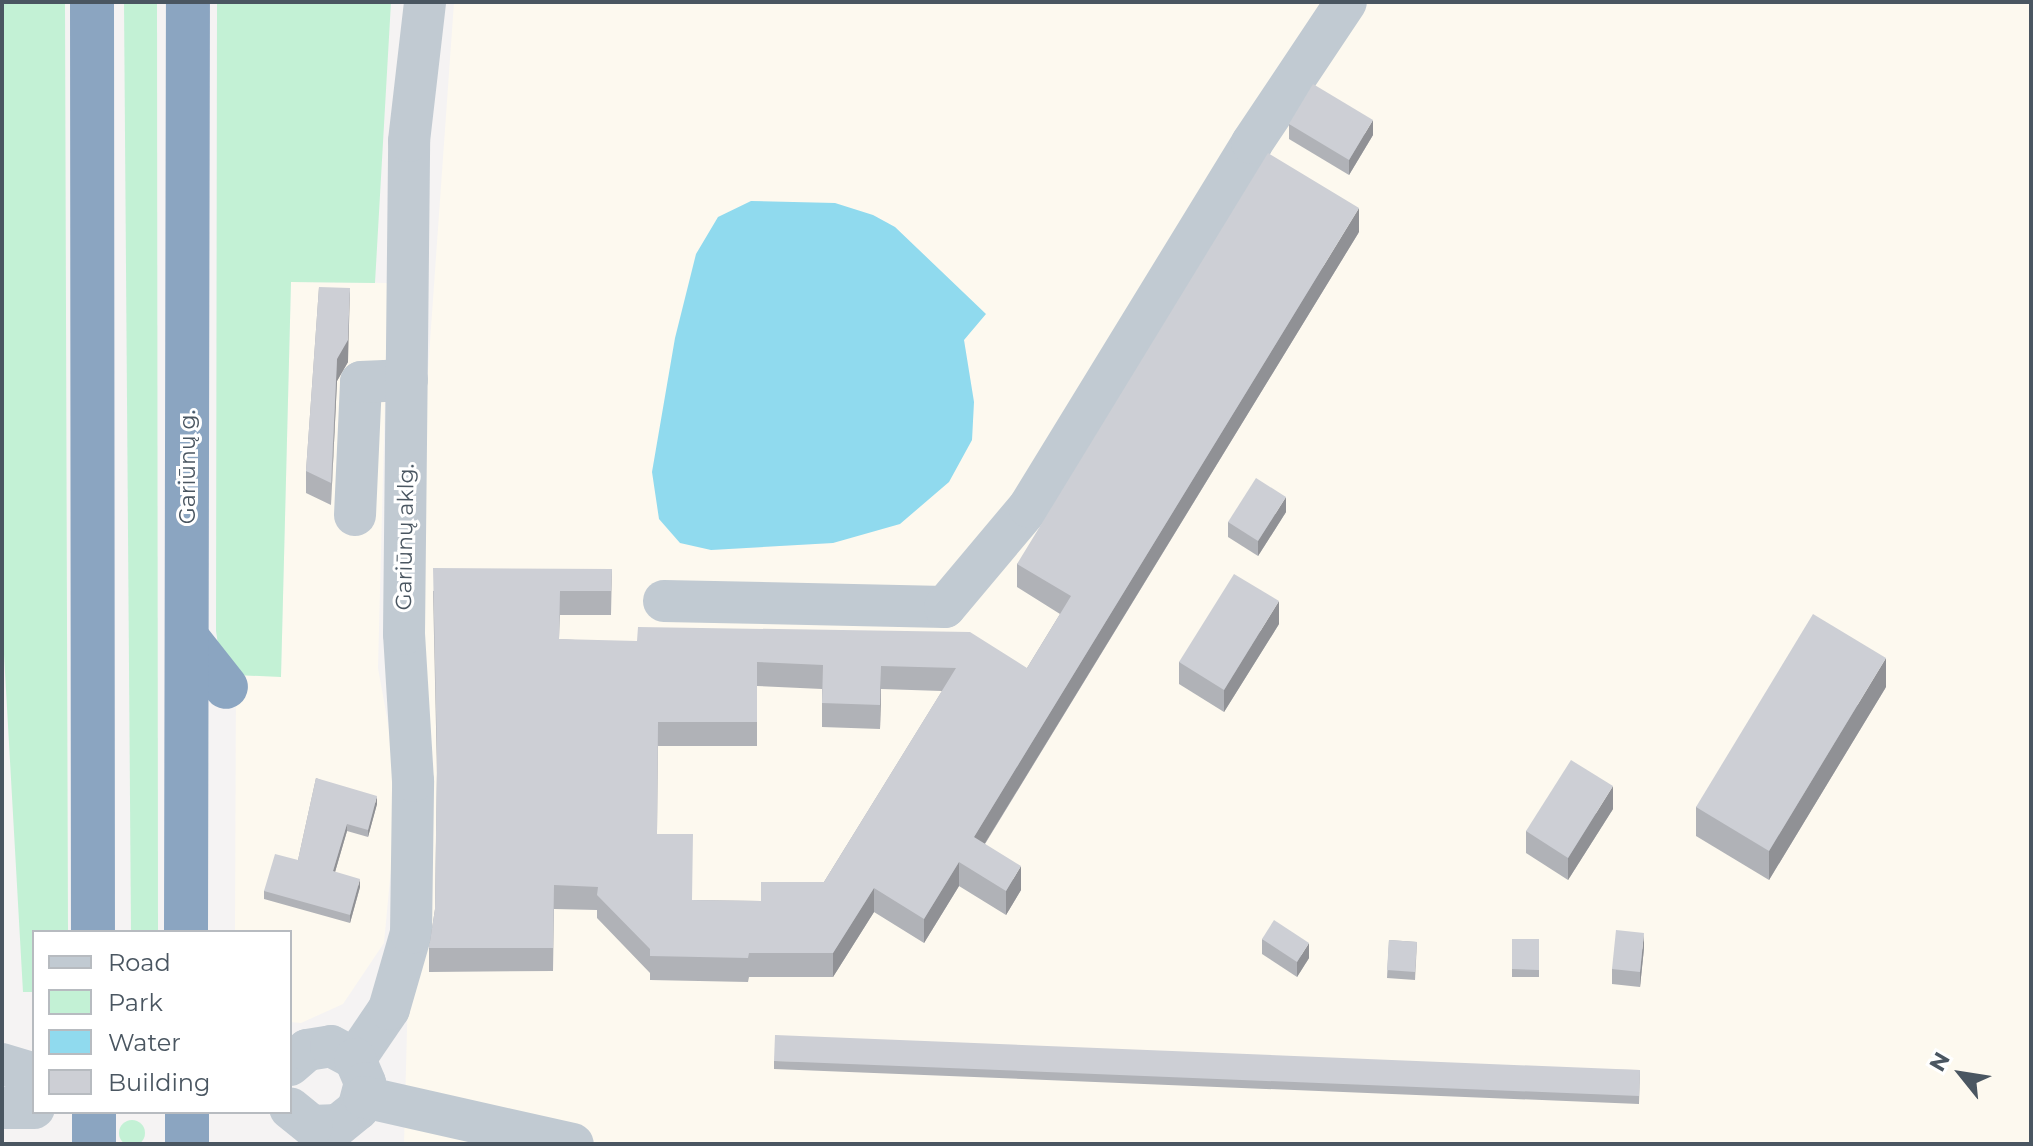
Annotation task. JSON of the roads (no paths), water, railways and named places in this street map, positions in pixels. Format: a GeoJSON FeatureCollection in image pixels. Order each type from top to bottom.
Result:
{"type":"FeatureCollection","features":[{"type":"Feature","properties":{"kind":"highway"},"geometry":{"type":"LineString","coordinates":[[92,2],[93,930]]}},
{"type":"Feature","properties":{"kind":"highway","name":"Gariūnų g."},"geometry":{"type":"LineString","coordinates":[[186,930],[188,2]]}},
{"type":"Feature","properties":{"kind":"highway"},"geometry":{"type":"LineString","coordinates":[[188,639],[226,687]]}},
{"type":"Feature","properties":{"kind":"highway"},"geometry":{"type":"LineString","coordinates":[[94,1114],[94,1144]]}},
{"type":"Feature","properties":{"kind":"highway"},"geometry":{"type":"LineString","coordinates":[[187,1114],[187,1144]]}},
{"type":"Feature","properties":{"kind":"street","name":"Gariūnų aklg."},"geometry":{"type":"LineString","coordinates":[[292,1110],[301,1120],[325,1128],[349,1119],[359,1078],[389,1009],[411,933],[413,781],[404,634],[409,141],[425,2]]}},
{"type":"Feature","properties":{"kind":"street"},"geometry":{"type":"LineString","coordinates":[[664,601],[945,607],[1029,507],[1252,143],[1346,2]]}},
{"type":"Feature","properties":{"kind":"street"},"geometry":{"type":"LineString","coordinates":[[355,515],[361,382],[407,380]]}},
{"type":"Feature","properties":{"kind":"street"},"geometry":{"type":"LineString","coordinates":[[292,1064],[318,1046],[344,1051],[359,1078],[573,1144]]}},
{"type":"Feature","properties":{"kind":"street"},"geometry":{"type":"LineString","coordinates":[[2,1108],[32,1108]]}},
{"type":"Feature","properties":{"kind":"water"},"geometry":{"type":"Polygon","coordinates":[[[751,201],[835,203],[873,215],[895,227],[986,314],[964,340],[974,402],[972,440],[949,482],[900,524],[833,543],[711,550],[680,543],[659,519],[652,472],[675,338],[696,254],[718,217],[751,201]]]}}]}
